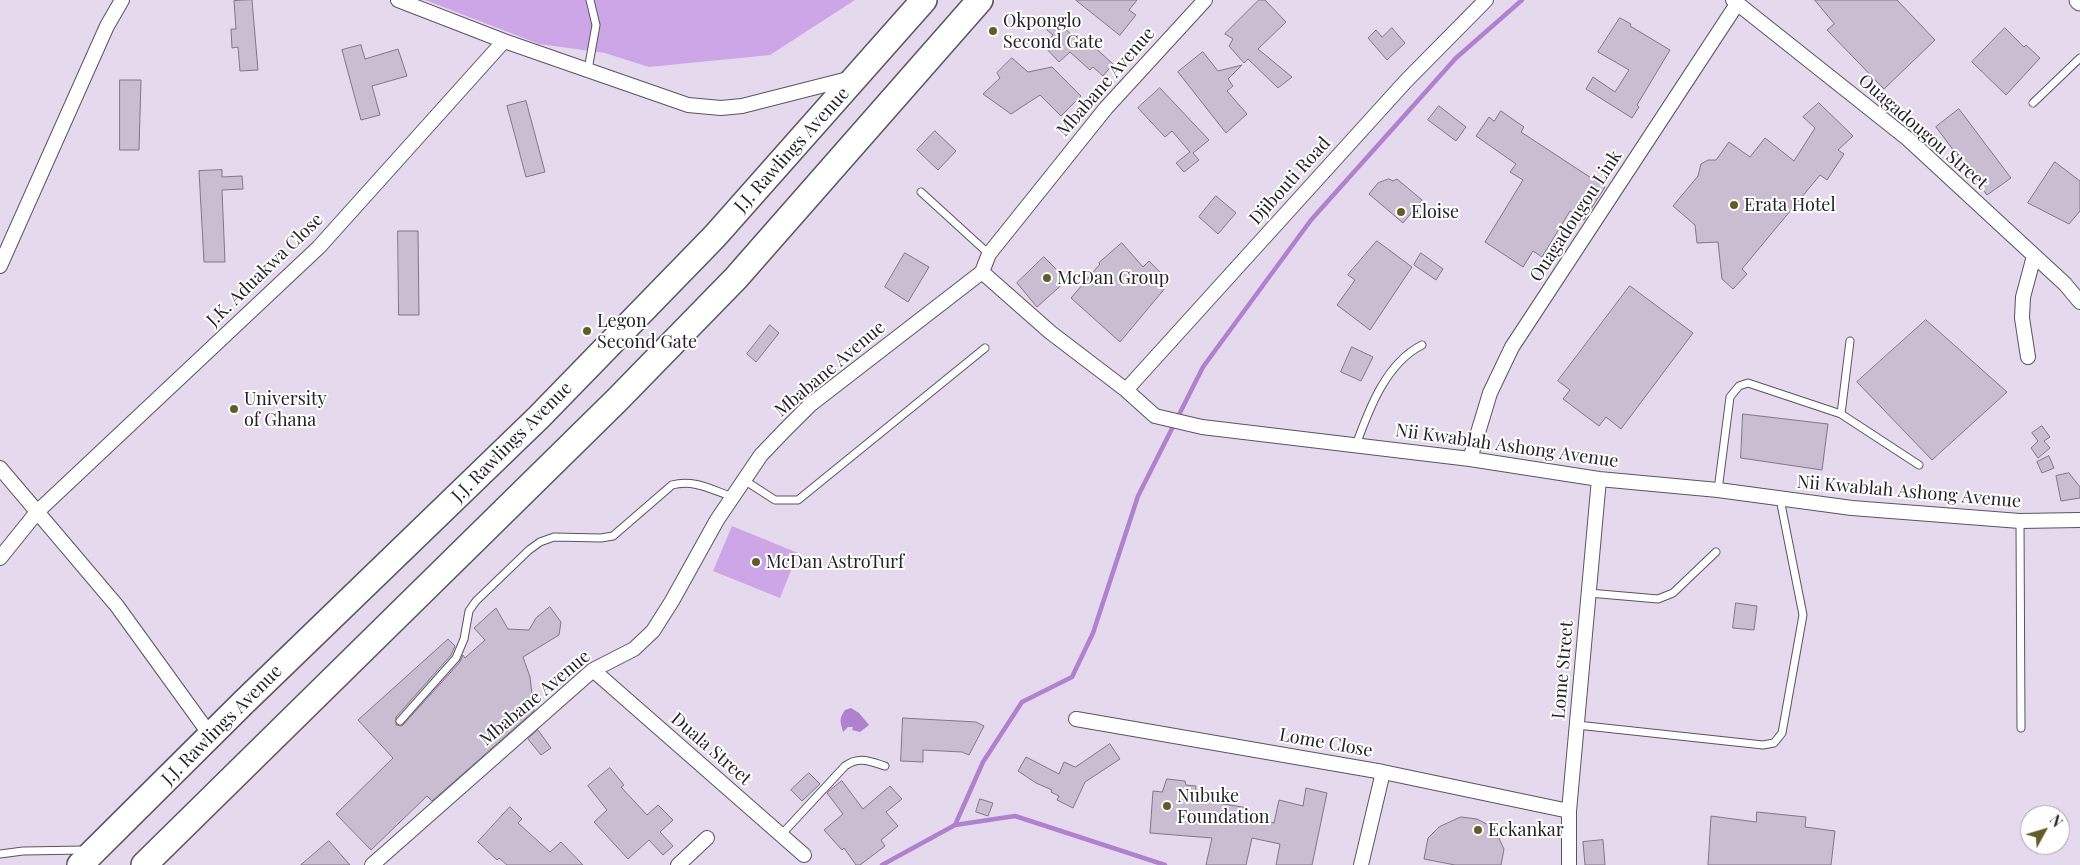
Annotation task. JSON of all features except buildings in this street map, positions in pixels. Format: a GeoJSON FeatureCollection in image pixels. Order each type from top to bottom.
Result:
{"type":"FeatureCollection","features":[{"type":"Feature","properties":{"kind":"highway","name":"J.J. Rawlings Avenue"},"geometry":{"type":"LineString","coordinates":[[88,858],[243,703],[539,417],[715,236],[924,0]]}},
{"type":"Feature","properties":{"kind":"highway"},"geometry":{"type":"LineString","coordinates":[[144,865],[617,400],[736,278],[980,0]]}},
{"type":"Feature","properties":{"kind":"street"},"geometry":{"type":"LineString","coordinates":[[0,266],[107,26],[122,0]]}},
{"type":"Feature","properties":{"kind":"street"},"geometry":{"type":"LineString","coordinates":[[398,0],[504,41],[688,105],[721,108],[742,106],[858,76]]}},
{"type":"Feature","properties":{"kind":"street","name":"Mbabane Avenue"},"geometry":{"type":"LineString","coordinates":[[372,865],[593,670],[634,649],[653,631],[718,520],[761,455],[810,405],[982,272],[989,254],[1106,108],[1205,0]]}},
{"type":"Feature","properties":{"kind":"street","name":"Djibouti Road"},"geometry":{"type":"LineString","coordinates":[[1126,390],[1406,81],[1486,0]]}},
{"type":"Feature","properties":{"kind":"street","name":"Ouagadougou Street"},"geometry":{"type":"LineString","coordinates":[[1735,2],[1908,139],[2065,284],[2080,302]]}},
{"type":"Feature","properties":{"kind":"street","name":"Ouagadougou Link"},"geometry":{"type":"LineString","coordinates":[[1470,459],[1490,393],[1512,347],[1735,2]]}},
{"type":"Feature","properties":{"kind":"street","name":"J.K. Aduakwa Close"},"geometry":{"type":"LineString","coordinates":[[0,558],[38,512],[319,247],[504,41]]}},
{"type":"Feature","properties":{"kind":"street"},"geometry":{"type":"LineString","coordinates":[[2028,358],[2022,318],[2023,297],[2034,256]]}},
{"type":"Feature","properties":{"kind":"street","name":"Nii Kwablah Ashong Avenue"},"geometry":{"type":"LineString","coordinates":[[982,272],[1050,332],[1126,390],[1155,416],[1202,427],[1470,459],[1599,479],[1718,490],[1852,508],[2020,521],[2080,520]]}},
{"type":"Feature","properties":{"kind":"street"},"geometry":{"type":"LineString","coordinates":[[0,468],[117,606],[211,736]]}},
{"type":"Feature","properties":{"kind":"street","name":"Lome Street"},"geometry":{"type":"LineString","coordinates":[[1569,865],[1569,811],[1599,479]]}},
{"type":"Feature","properties":{"kind":"street","name":"Duala Street"},"geometry":{"type":"LineString","coordinates":[[593,670],[804,855]]}},
{"type":"Feature","properties":{"kind":"street","name":"Lome Close"},"geometry":{"type":"LineString","coordinates":[[1076,719],[1383,772],[1569,811]]}},
{"type":"Feature","properties":{"kind":"street"},"geometry":{"type":"LineString","coordinates":[[1361,865],[1383,772]]}},
{"type":"Feature","properties":{"kind":"street"},"geometry":{"type":"LineString","coordinates":[[678,865],[707,838]]}},
{"type":"Feature","properties":{"kind":"lane"},"geometry":{"type":"LineString","coordinates":[[588,70],[596,25],[590,0]]}},
{"type":"Feature","properties":{"kind":"lane"},"geometry":{"type":"LineString","coordinates":[[2033,103],[2080,58]]}},
{"type":"Feature","properties":{"kind":"lane"},"geometry":{"type":"LineString","coordinates":[[920,192],[989,254]]}},
{"type":"Feature","properties":{"kind":"lane"},"geometry":{"type":"LineString","coordinates":[[1841,414],[1850,341]]}},
{"type":"Feature","properties":{"kind":"lane"},"geometry":{"type":"LineString","coordinates":[[1356,445],[1369,408],[1391,372],[1411,350],[1422,345]]}},
{"type":"Feature","properties":{"kind":"lane"},"geometry":{"type":"LineString","coordinates":[[744,480],[775,500],[798,500],[985,348]]}},
{"type":"Feature","properties":{"kind":"lane"},"geometry":{"type":"LineString","coordinates":[[1718,490],[1730,397],[1739,386],[1748,383],[1841,414],[1919,465]]}},
{"type":"Feature","properties":{"kind":"lane"},"geometry":{"type":"LineString","coordinates":[[400,721],[456,658],[464,639],[469,611],[476,601],[529,550],[540,542],[554,537],[601,538],[613,536],[672,485],[684,482],[694,483],[733,497]]}},
{"type":"Feature","properties":{"kind":"lane"},"geometry":{"type":"LineString","coordinates":[[1577,725],[1763,744],[1774,743],[1782,733],[1803,615],[1780,499]]}},
{"type":"Feature","properties":{"kind":"lane"},"geometry":{"type":"LineString","coordinates":[[2020,521],[2021,728]]}},
{"type":"Feature","properties":{"kind":"lane"},"geometry":{"type":"LineString","coordinates":[[1589,593],[1658,599],[1673,593],[1716,552]]}},
{"type":"Feature","properties":{"kind":"lane"},"geometry":{"type":"LineString","coordinates":[[781,835],[845,766],[854,760],[862,759],[885,766]]}},
{"type":"Feature","properties":{"kind":"lane"},"geometry":{"type":"LineString","coordinates":[[0,854],[23,851],[88,858]]}},
{"type":"Feature","properties":{"kind":"shaded area"},"geometry":{"type":"Polygon","coordinates":[[[425,0],[855,0],[770,55],[649,67],[605,53],[539,44],[425,0]]]}},
{"type":"Feature","properties":{"kind":"shaded area","name":"McDan AstroTurf"},"geometry":{"type":"Polygon","coordinates":[[[732,526],[798,553],[780,598],[713,571],[732,526]]]}},
{"type":"Feature","properties":{"kind":"shaded area"},"geometry":{"type":"Polygon","coordinates":[[[851,708],[859,713],[869,725],[860,732],[852,730],[853,727],[848,727],[843,732],[841,716],[845,710],[851,708]]]}},
{"type":"Feature","properties":{"kind":"waterway"},"geometry":{"type":"LineString","coordinates":[[882,865],[955,825],[983,762],[1022,702],[1072,677],[1093,633],[1138,496],[1203,367],[1311,220],[1456,58],[1522,0]]}},
{"type":"Feature","properties":{"kind":"waterway"},"geometry":{"type":"LineString","coordinates":[[955,825],[1015,816],[1165,865]]}},
{"type":"Feature","properties":{"kind":"place","name":"Okponglo Second Gate"},"geometry":{"type":"Point","coordinates":[993,31]}},
{"type":"Feature","properties":{"kind":"place","name":"Erata Hotel"},"geometry":{"type":"Point","coordinates":[1734,205]}},
{"type":"Feature","properties":{"kind":"place","name":"Eloise"},"geometry":{"type":"Point","coordinates":[1401,212]}},
{"type":"Feature","properties":{"kind":"place","name":"McDan Group"},"geometry":{"type":"Point","coordinates":[1047,278]}},
{"type":"Feature","properties":{"kind":"place","name":"Legon Second Gate"},"geometry":{"type":"Point","coordinates":[587,331]}},
{"type":"Feature","properties":{"kind":"place","name":"University of Ghana"},"geometry":{"type":"Point","coordinates":[234,409]}},
{"type":"Feature","properties":{"kind":"place","name":"McDan AstroTurf"},"geometry":{"type":"Point","coordinates":[756,562]}},
{"type":"Feature","properties":{"kind":"place","name":"Nubuke Foundation"},"geometry":{"type":"Point","coordinates":[1167,806]}},
{"type":"Feature","properties":{"kind":"place","name":"Eckankar"},"geometry":{"type":"Point","coordinates":[1478,830]}}]}
